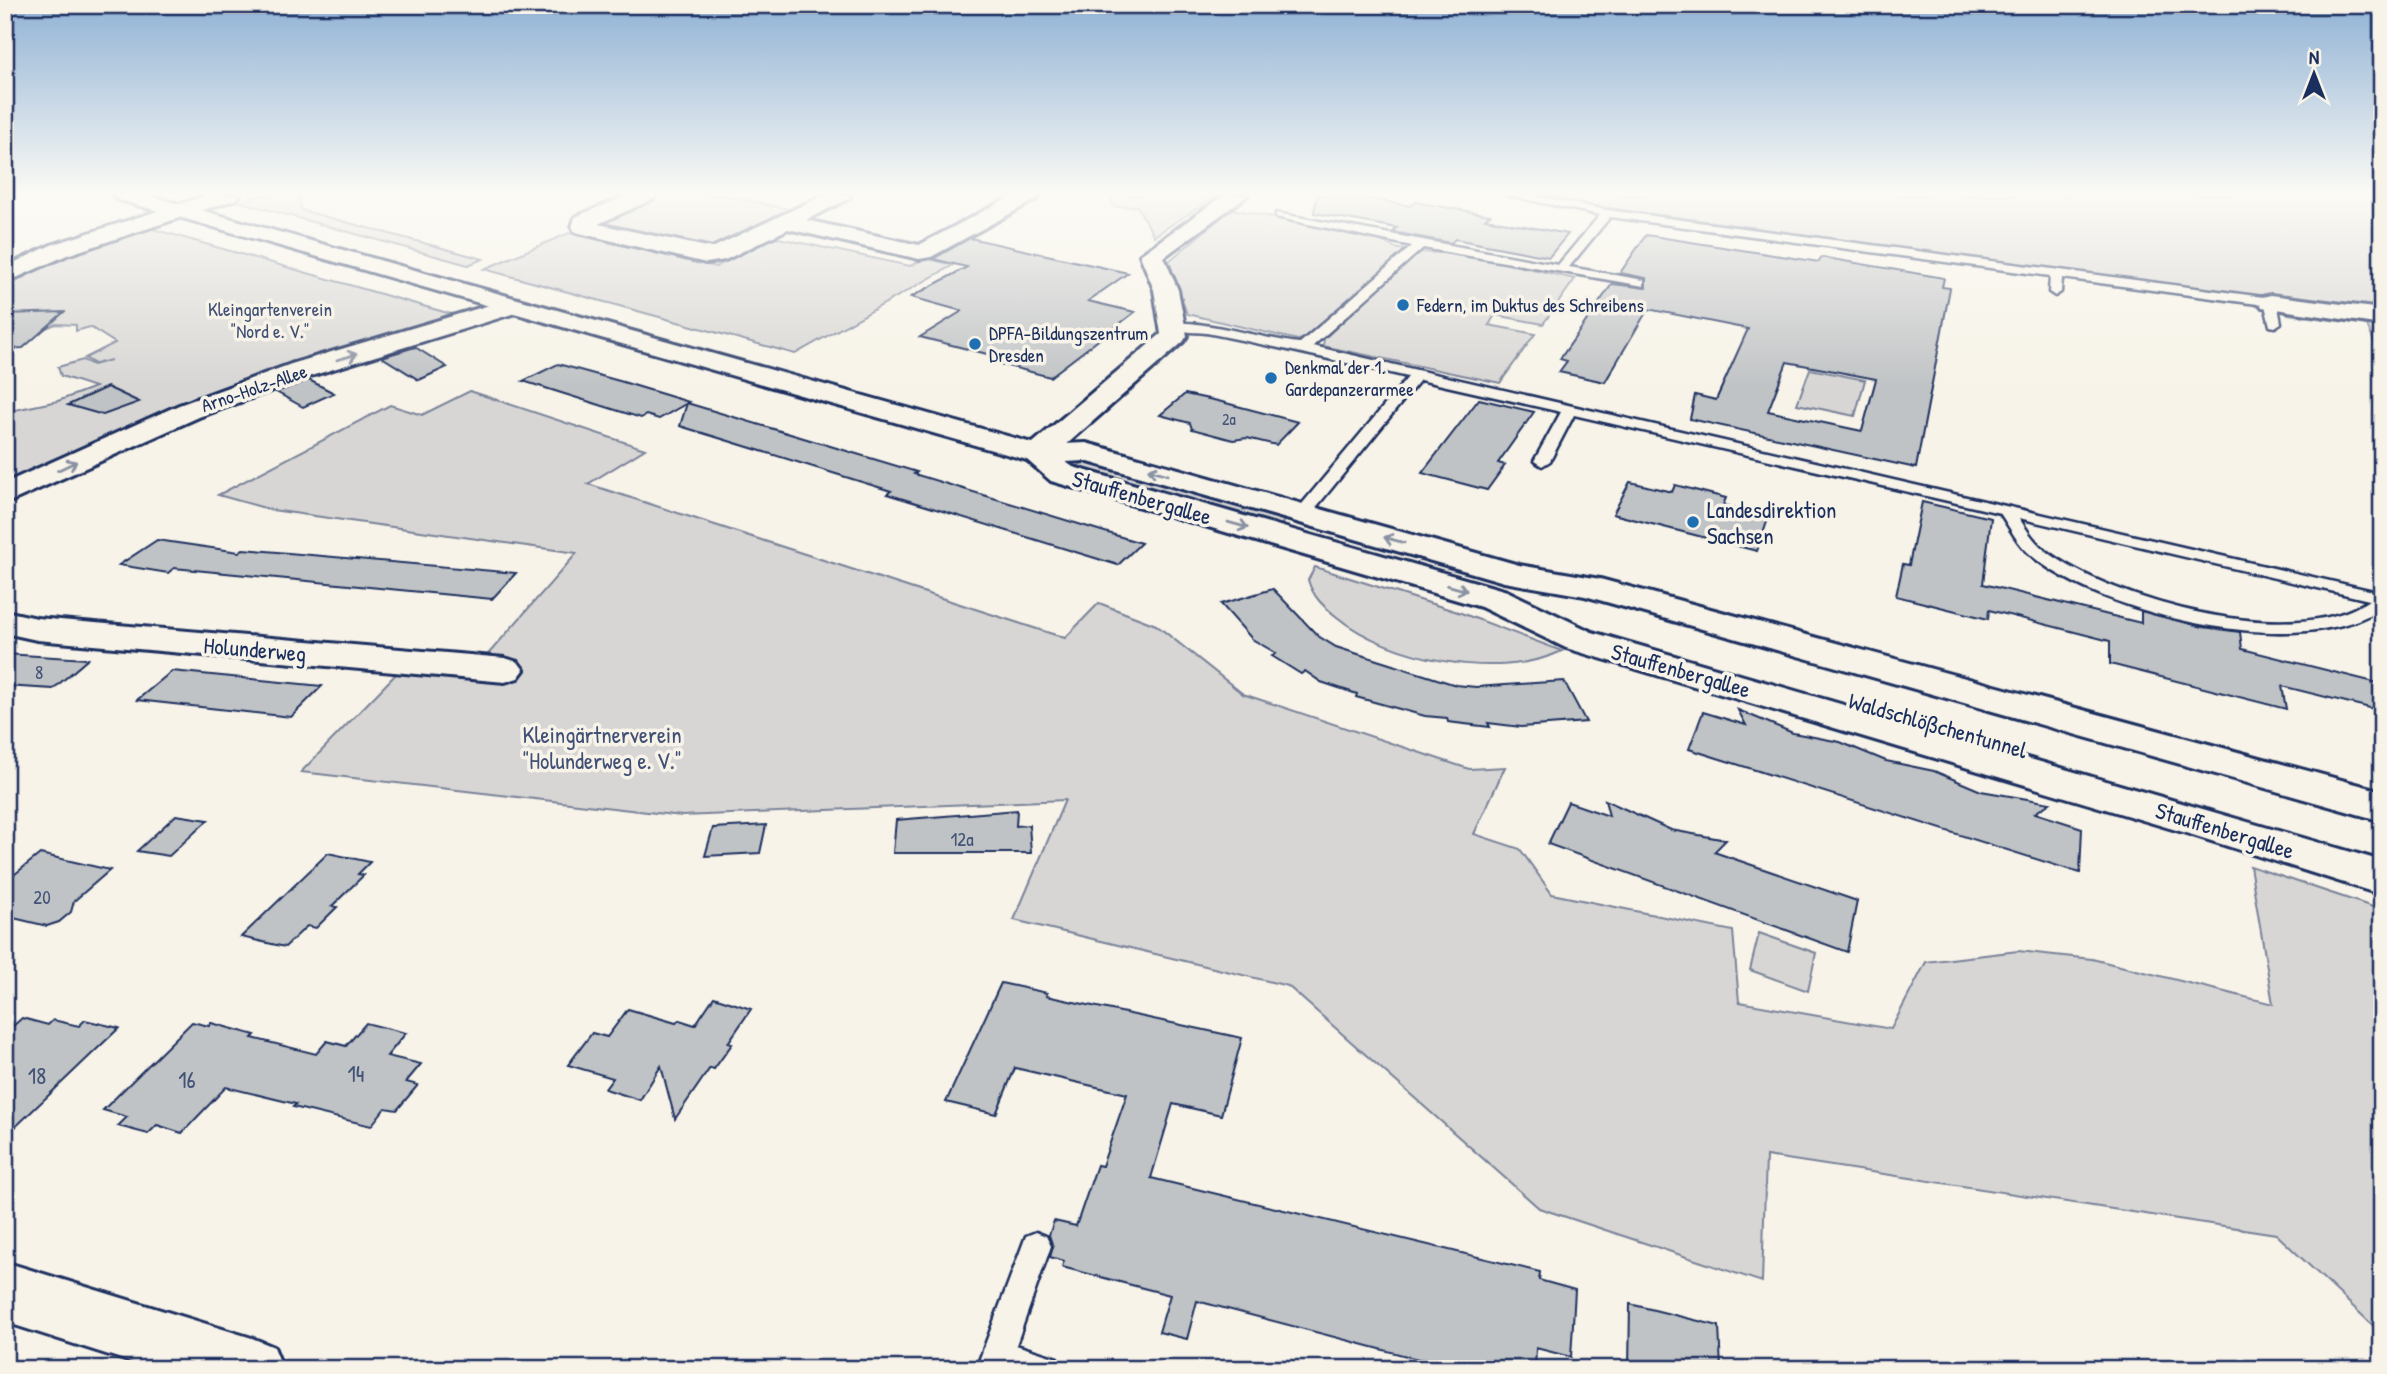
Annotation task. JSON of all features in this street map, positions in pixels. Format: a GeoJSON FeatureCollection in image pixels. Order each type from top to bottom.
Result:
{"type":"FeatureCollection","features":[{"type":"Feature","properties":{"kind":"main road"},"geometry":{"type":"LineString","coordinates":[[5,276],[40,259]]}},
{"type":"Feature","properties":{"kind":"main road"},"geometry":{"type":"LineString","coordinates":[[349,259],[1038,454],[1174,336],[1166,290],[1154,259]]}},
{"type":"Feature","properties":{"kind":"main road","name":"Arno-Holz-Allee"},"geometry":{"type":"LineString","coordinates":[[5,495],[189,411],[301,370],[513,306]]}},
{"type":"Feature","properties":{"kind":"main road"},"geometry":{"type":"LineString","coordinates":[[2273,313],[2382,317]]}},
{"type":"Feature","properties":{"kind":"main road","name":"Stauffenbergallee"},"geometry":{"type":"LineString","coordinates":[[1038,454],[1086,452],[1303,513],[1505,587],[1579,640],[2189,818],[2382,878]]}},
{"type":"Feature","properties":{"kind":"main road","name":"Stauffenbergallee"},"geometry":{"type":"LineString","coordinates":[[1038,454],[1062,474],[1505,587],[1588,586],[2382,806]]}},
{"type":"Feature","properties":{"kind":"main road","name":"Waldschlößchentunnel"},"geometry":{"type":"LineString","coordinates":[[1505,587],[1595,604],[2246,789],[2382,825]]}},
{"type":"Feature","properties":{"kind":"main road","name":"Waldschlößchentunnel"},"geometry":{"type":"LineString","coordinates":[[1505,587],[1594,625],[2382,855]]}},
{"type":"Feature","properties":{"kind":"main road","name":"Holunderweg"},"geometry":{"type":"LineString","coordinates":[[5,622],[37,629],[505,670]]}},
{"type":"Feature","properties":{"kind":"main road"},"geometry":{"type":"LineString","coordinates":[[5,1292],[237,1367]]}},
{"type":"Feature","properties":{"kind":"lane"},"geometry":{"type":"LineString","coordinates":[[1306,346],[1404,259]]}},
{"type":"Feature","properties":{"kind":"lane"},"geometry":{"type":"LineString","coordinates":[[1510,259],[1640,282]]}},
{"type":"Feature","properties":{"kind":"lane"},"geometry":{"type":"LineString","coordinates":[[1562,268],[1569,259]]}},
{"type":"Feature","properties":{"kind":"lane"},"geometry":{"type":"LineString","coordinates":[[1946,259],[2056,274],[2273,313]]}},
{"type":"Feature","properties":{"kind":"lane"},"geometry":{"type":"LineString","coordinates":[[2055,292],[2056,274]]}},
{"type":"Feature","properties":{"kind":"lane"},"geometry":{"type":"LineString","coordinates":[[1172,326],[1197,325],[1286,347],[1306,346],[1315,352],[1416,376],[2006,510],[2382,599]]}},
{"type":"Feature","properties":{"kind":"lane"},"geometry":{"type":"LineString","coordinates":[[1303,513],[1416,376]]}},
{"type":"Feature","properties":{"kind":"lane"},"geometry":{"type":"LineString","coordinates":[[1542,461],[1569,411]]}},
{"type":"Feature","properties":{"kind":"lane"},"geometry":{"type":"LineString","coordinates":[[2006,510],[2029,544],[2057,566],[2123,595],[2189,614],[2228,623],[2279,628],[2315,626],[2356,616],[2382,599]]}},
{"type":"Feature","properties":{"kind":"lane"},"geometry":{"type":"LineString","coordinates":[[1036,1246],[994,1362],[1046,1369]]}},
{"type":"Feature","properties":{"kind":"green space","name":"Kleingartenverein \"Nord e. V.\""},"geometry":{"type":"Polygon","coordinates":[[[259,259],[458,316],[5,488],[5,412],[58,401],[95,387],[61,376],[58,367],[83,360],[93,365],[111,360],[95,364],[85,358],[115,343],[90,327],[76,331],[76,325],[56,324],[41,330],[5,333],[5,290],[56,261],[259,259]]]}},
{"type":"Feature","properties":{"kind":"green space"},"geometry":{"type":"Polygon","coordinates":[[[447,259],[483,259],[468,265],[447,259]]]}},
{"type":"Feature","properties":{"kind":"green space"},"geometry":{"type":"Polygon","coordinates":[[[507,259],[682,259],[716,267],[731,259],[878,259],[910,266],[923,259],[929,259],[953,265],[795,354],[484,269],[507,259]]]}},
{"type":"Feature","properties":{"kind":"green space"},"geometry":{"type":"Polygon","coordinates":[[[1396,259],[1311,337],[1298,340],[1187,314],[1169,261],[1396,259]]]}},
{"type":"Feature","properties":{"kind":"green space"},"geometry":{"type":"Polygon","coordinates":[[[1409,259],[1488,259],[1575,279],[1543,324],[1495,315],[1489,325],[1535,334],[1500,383],[1323,346],[1324,339],[1409,259]]]}},
{"type":"Feature","properties":{"kind":"green space"},"geometry":{"type":"Polygon","coordinates":[[[1986,259],[2382,259],[2382,313],[1986,259]]]}},
{"type":"Feature","properties":{"kind":"green space"},"geometry":{"type":"Polygon","coordinates":[[[2287,310],[2382,322],[2382,361],[2367,325],[2288,314],[2287,310]]]}},
{"type":"Feature","properties":{"kind":"green space"},"geometry":{"type":"Polygon","coordinates":[[[1810,369],[1865,380],[1855,416],[1797,404],[1810,369]]]}},
{"type":"Feature","properties":{"kind":"green space","name":"Kleingärtnerverein \"Holunderweg e. V.\""},"geometry":{"type":"Polygon","coordinates":[[[470,391],[645,449],[588,484],[1065,638],[1099,603],[1156,625],[1243,694],[1469,769],[1505,767],[1474,834],[1520,849],[1552,894],[1733,931],[1739,1002],[1891,1029],[1926,962],[2018,951],[2092,959],[2273,1004],[2250,866],[2382,910],[2382,1334],[2276,1234],[1766,1156],[1762,1282],[1539,1208],[1288,986],[1014,920],[1065,800],[682,816],[301,772],[398,672],[483,660],[577,553],[272,510],[218,495],[390,405],[422,415],[470,391]]]}},
{"type":"Feature","properties":{"kind":"green space"},"geometry":{"type":"Polygon","coordinates":[[[1083,462],[1285,520],[1278,528],[1075,469],[1083,462]]]}},
{"type":"Feature","properties":{"kind":"green space"},"geometry":{"type":"Polygon","coordinates":[[[1315,567],[1461,613],[1562,651],[1536,660],[1477,665],[1414,655],[1359,632],[1327,609],[1319,601],[1308,580],[1315,567]]]}},
{"type":"Feature","properties":{"kind":"green space"},"geometry":{"type":"Polygon","coordinates":[[[1759,933],[1816,953],[1808,991],[1750,970],[1759,933]]]}},
{"type":"Feature","properties":{"kind":"building"},"geometry":{"type":"Polygon","coordinates":[[[934,259],[1065,259],[1128,273],[1088,301],[1135,312],[1050,377],[1000,364],[1007,359],[920,337],[962,311],[911,297],[967,267],[934,259]]]}},
{"type":"Feature","properties":{"kind":"building"},"geometry":{"type":"Polygon","coordinates":[[[1629,259],[1801,259],[1819,262],[1820,259],[1833,259],[1944,278],[1942,287],[1950,288],[1916,468],[1690,419],[1695,395],[1716,400],[1748,329],[1648,309],[1605,382],[1559,372],[1567,361],[1560,359],[1612,284],[1646,288],[1646,278],[1620,273],[1629,259]],[[1787,362],[1768,411],[1862,431],[1876,379],[1787,362]]]}},
{"type":"Feature","properties":{"kind":"building"},"geometry":{"type":"Polygon","coordinates":[[[64,312],[23,348],[5,349],[5,314],[64,312]]]}},
{"type":"Feature","properties":{"kind":"building"},"geometry":{"type":"Polygon","coordinates":[[[415,347],[447,367],[419,380],[382,357],[415,347]]]}},
{"type":"Feature","properties":{"kind":"building"},"geometry":{"type":"Polygon","coordinates":[[[558,364],[689,402],[659,419],[646,415],[641,418],[523,381],[558,364]]]}},
{"type":"Feature","properties":{"kind":"building"},"geometry":{"type":"Polygon","coordinates":[[[309,380],[334,393],[303,407],[276,392],[309,380]]]}},
{"type":"Feature","properties":{"kind":"building"},"geometry":{"type":"Polygon","coordinates":[[[107,387],[139,402],[103,415],[68,405],[107,387]]]}},
{"type":"Feature","properties":{"kind":"building"},"geometry":{"type":"Polygon","coordinates":[[[1185,394],[1298,422],[1276,445],[1247,438],[1233,440],[1192,429],[1190,423],[1160,415],[1185,394]]]}},
{"type":"Feature","properties":{"kind":"building"},"geometry":{"type":"Polygon","coordinates":[[[1479,399],[1534,412],[1498,463],[1505,465],[1487,490],[1422,473],[1479,399]]]}},
{"type":"Feature","properties":{"kind":"building"},"geometry":{"type":"Polygon","coordinates":[[[687,403],[1141,543],[1118,565],[887,494],[891,491],[680,426],[687,403]]]}},
{"type":"Feature","properties":{"kind":"building"},"geometry":{"type":"Polygon","coordinates":[[[1630,482],[1672,492],[1675,485],[1726,498],[1723,505],[1769,516],[1757,551],[1613,514],[1630,482]]]}},
{"type":"Feature","properties":{"kind":"building"},"geometry":{"type":"Polygon","coordinates":[[[1922,502],[1991,518],[1983,584],[2141,623],[2141,611],[2203,627],[2240,632],[2242,649],[2382,684],[2382,711],[2282,686],[2286,709],[2110,664],[2110,641],[1989,610],[1988,619],[1896,596],[1903,564],[1909,565],[1922,502]]]}},
{"type":"Feature","properties":{"kind":"building"},"geometry":{"type":"Polygon","coordinates":[[[157,540],[239,552],[243,549],[516,573],[492,599],[174,568],[168,573],[119,565],[157,540]]]}},
{"type":"Feature","properties":{"kind":"building"},"geometry":{"type":"Polygon","coordinates":[[[1273,589],[1318,636],[1336,647],[1456,685],[1476,687],[1564,681],[1586,722],[1521,727],[1488,723],[1490,727],[1448,722],[1447,718],[1425,716],[1356,697],[1357,694],[1321,682],[1305,671],[1301,674],[1272,656],[1276,653],[1252,639],[1221,604],[1273,589]]]}},
{"type":"Feature","properties":{"kind":"building"},"geometry":{"type":"Polygon","coordinates":[[[5,654],[88,659],[53,689],[5,686],[5,654]]]}},
{"type":"Feature","properties":{"kind":"building"},"geometry":{"type":"Polygon","coordinates":[[[172,671],[322,686],[291,717],[137,700],[172,671]]]}},
{"type":"Feature","properties":{"kind":"building"},"geometry":{"type":"Polygon","coordinates":[[[1738,710],[1793,733],[1840,742],[1886,761],[1934,771],[1981,791],[2050,803],[2035,813],[2082,828],[2080,873],[1689,749],[1703,712],[1746,725],[1738,710]]]}},
{"type":"Feature","properties":{"kind":"building"},"geometry":{"type":"Polygon","coordinates":[[[1605,800],[1671,830],[1726,840],[1714,852],[1857,901],[1847,952],[1548,844],[1568,802],[1609,816],[1605,800]]]}},
{"type":"Feature","properties":{"kind":"building"},"geometry":{"type":"Polygon","coordinates":[[[1017,810],[1016,826],[1029,825],[1031,853],[893,853],[896,820],[1017,810]]]}},
{"type":"Feature","properties":{"kind":"building"},"geometry":{"type":"Polygon","coordinates":[[[176,815],[208,820],[169,856],[137,851],[176,815]]]}},
{"type":"Feature","properties":{"kind":"building"},"geometry":{"type":"Polygon","coordinates":[[[766,825],[760,853],[705,856],[713,828],[766,825]]]}},
{"type":"Feature","properties":{"kind":"building"},"geometry":{"type":"Polygon","coordinates":[[[328,853],[370,862],[358,874],[364,875],[332,906],[337,907],[316,928],[307,926],[285,947],[241,937],[328,853]]]}},
{"type":"Feature","properties":{"kind":"building"},"geometry":{"type":"Polygon","coordinates":[[[40,854],[110,870],[74,901],[71,912],[59,922],[47,926],[5,916],[5,882],[40,854]]]}},
{"type":"Feature","properties":{"kind":"building"},"geometry":{"type":"Polygon","coordinates":[[[1001,983],[1047,993],[1046,996],[1242,1038],[1221,1115],[1173,1104],[1151,1178],[1540,1272],[1539,1280],[1575,1290],[1571,1357],[1536,1348],[1535,1369],[1456,1369],[1197,1301],[1187,1339],[1159,1332],[1170,1295],[1062,1267],[1064,1261],[1050,1257],[1053,1247],[1049,1235],[1054,1221],[1076,1226],[1097,1165],[1102,1166],[1127,1094],[1015,1068],[996,1114],[946,1102],[1001,983]]]}},
{"type":"Feature","properties":{"kind":"building"},"geometry":{"type":"Polygon","coordinates":[[[714,997],[751,1009],[728,1043],[732,1044],[714,1069],[710,1068],[675,1119],[661,1066],[640,1100],[605,1089],[613,1078],[568,1065],[592,1033],[607,1037],[628,1009],[676,1023],[679,1020],[695,1025],[714,997]]]}},
{"type":"Feature","properties":{"kind":"building"},"geometry":{"type":"Polygon","coordinates":[[[22,1018],[48,1025],[53,1020],[79,1026],[85,1020],[119,1028],[5,1137],[5,1033],[22,1018]]]}},
{"type":"Feature","properties":{"kind":"building"},"geometry":{"type":"Polygon","coordinates":[[[192,1022],[209,1026],[211,1023],[255,1035],[252,1038],[316,1054],[327,1041],[346,1046],[366,1023],[406,1033],[387,1056],[421,1064],[406,1082],[418,1085],[397,1110],[385,1108],[371,1126],[226,1087],[182,1133],[157,1125],[148,1134],[118,1126],[127,1117],[103,1110],[192,1022]]]}},
{"type":"Feature","properties":{"kind":"building"},"geometry":{"type":"Polygon","coordinates":[[[1630,1304],[1719,1326],[1721,1369],[1629,1369],[1630,1304]]]}},
{"type":"Feature","properties":{"kind":"place","name":"Federn, im Duktus des Schreibens"},"geometry":{"type":"Point","coordinates":[1403,305]}},
{"type":"Feature","properties":{"kind":"place","name":"DPFA-Bildungszentrum Dresden"},"geometry":{"type":"Point","coordinates":[975,344]}},
{"type":"Feature","properties":{"kind":"place","name":"Denkmal der 1. Gardepanzerarmee"},"geometry":{"type":"Point","coordinates":[1271,378]}},
{"type":"Feature","properties":{"kind":"place","name":"Landesdirektion Sachsen"},"geometry":{"type":"Point","coordinates":[1693,522]}}]}
